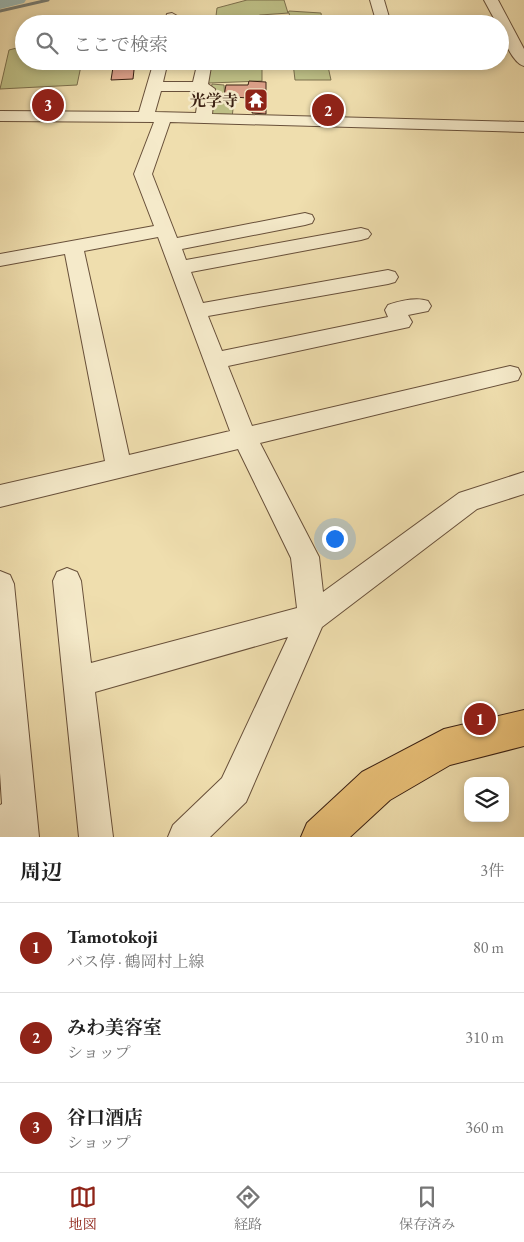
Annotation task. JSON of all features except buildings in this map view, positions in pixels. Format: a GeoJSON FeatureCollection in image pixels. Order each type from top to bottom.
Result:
{"type":"FeatureCollection","features":[{"type":"Feature","properties":{"kind":"main road"},"geometry":{"type":"LineString","coordinates":[[321,837],[376,786],[436,752],[444,748],[524,728]]}},
{"type":"Feature","properties":{"kind":"street"},"geometry":{"type":"LineString","coordinates":[[377,0],[381,15]]}},
{"type":"Feature","properties":{"kind":"street"},"geometry":{"type":"LineString","coordinates":[[491,0],[499,15]]}},
{"type":"Feature","properties":{"kind":"street"},"geometry":{"type":"LineString","coordinates":[[509,33],[522,56],[509,56]]}},
{"type":"Feature","properties":{"kind":"street"},"geometry":{"type":"LineString","coordinates":[[146,117],[159,70]]}},
{"type":"Feature","properties":{"kind":"street"},"geometry":{"type":"LineString","coordinates":[[200,86],[203,70]]}},
{"type":"Feature","properties":{"kind":"street"},"geometry":{"type":"LineString","coordinates":[[154,87],[200,86],[207,89],[203,119]]}},
{"type":"Feature","properties":{"kind":"street"},"geometry":{"type":"LineString","coordinates":[[0,116],[146,117],[524,127]]}},
{"type":"Feature","properties":{"kind":"street"},"geometry":{"type":"LineString","coordinates":[[164,118],[143,174],[244,437],[305,557],[312,617],[234,790],[185,837]]}},
{"type":"Feature","properties":{"kind":"street"},"geometry":{"type":"LineString","coordinates":[[0,260],[73,246],[168,237],[305,219]]}},
{"type":"Feature","properties":{"kind":"street"},"geometry":{"type":"LineString","coordinates":[[180,268],[361,234]]}},
{"type":"Feature","properties":{"kind":"street"},"geometry":{"type":"LineString","coordinates":[[73,246],[94,341],[97,370],[119,467]]}},
{"type":"Feature","properties":{"kind":"street"},"geometry":{"type":"LineString","coordinates":[[196,311],[388,277]]}},
{"type":"Feature","properties":{"kind":"street"},"geometry":{"type":"LineString","coordinates":[[215,361],[401,322],[395,310],[421,306]]}},
{"type":"Feature","properties":{"kind":"street"},"geometry":{"type":"LineString","coordinates":[[0,496],[510,374]]}},
{"type":"Feature","properties":{"kind":"street"},"geometry":{"type":"LineString","coordinates":[[79,681],[312,617],[468,501],[524,483]]}},
{"type":"Feature","properties":{"kind":"street"},"geometry":{"type":"LineString","coordinates":[[68,581],[96,837]]}},
{"type":"Feature","properties":{"kind":"street"},"geometry":{"type":"LineString","coordinates":[[0,590],[5,705],[14,825]]}},
{"type":"Feature","properties":{"kind":"green space"},"geometry":{"type":"Polygon","coordinates":[[[247,0],[284,0],[288,13],[289,11],[321,13],[321,15],[290,15],[289,13],[216,15],[217,8],[247,0]]]}},
{"type":"Feature","properties":{"kind":"green space"},"geometry":{"type":"Polygon","coordinates":[[[15,48],[15,70],[80,70],[77,85],[0,89],[9,50],[15,48]]]}},
{"type":"Feature","properties":{"kind":"green space"},"geometry":{"type":"Polygon","coordinates":[[[209,70],[262,70],[262,81],[209,83],[208,87],[209,70]]]}},
{"type":"Feature","properties":{"kind":"green space"},"geometry":{"type":"Polygon","coordinates":[[[294,70],[329,70],[331,80],[295,80],[294,70]]]}},
{"type":"Feature","properties":{"kind":"green space"},"geometry":{"type":"Polygon","coordinates":[[[212,84],[224,85],[225,98],[234,100],[232,118],[206,117],[212,84]]]}},
{"type":"Feature","properties":{"kind":"waterway"},"geometry":{"type":"LineString","coordinates":[[0,4],[18,0]]}},
{"type":"Feature","properties":{"kind":"waterway"},"geometry":{"type":"LineString","coordinates":[[0,11],[48,0]]}},
{"type":"Feature","properties":{"kind":"place","name":"光学寺"},"geometry":{"type":"Point","coordinates":[256,100]}},
{"type":"Feature","properties":{"kind":"place","name":"谷口酒店"},"geometry":{"type":"Point","coordinates":[48,105]}},
{"type":"Feature","properties":{"kind":"place","name":"みわ美容室"},"geometry":{"type":"Point","coordinates":[328,110]}},
{"type":"Feature","properties":{"kind":"place","name":"Tamotokoji"},"geometry":{"type":"Point","coordinates":[480,719]}}]}
